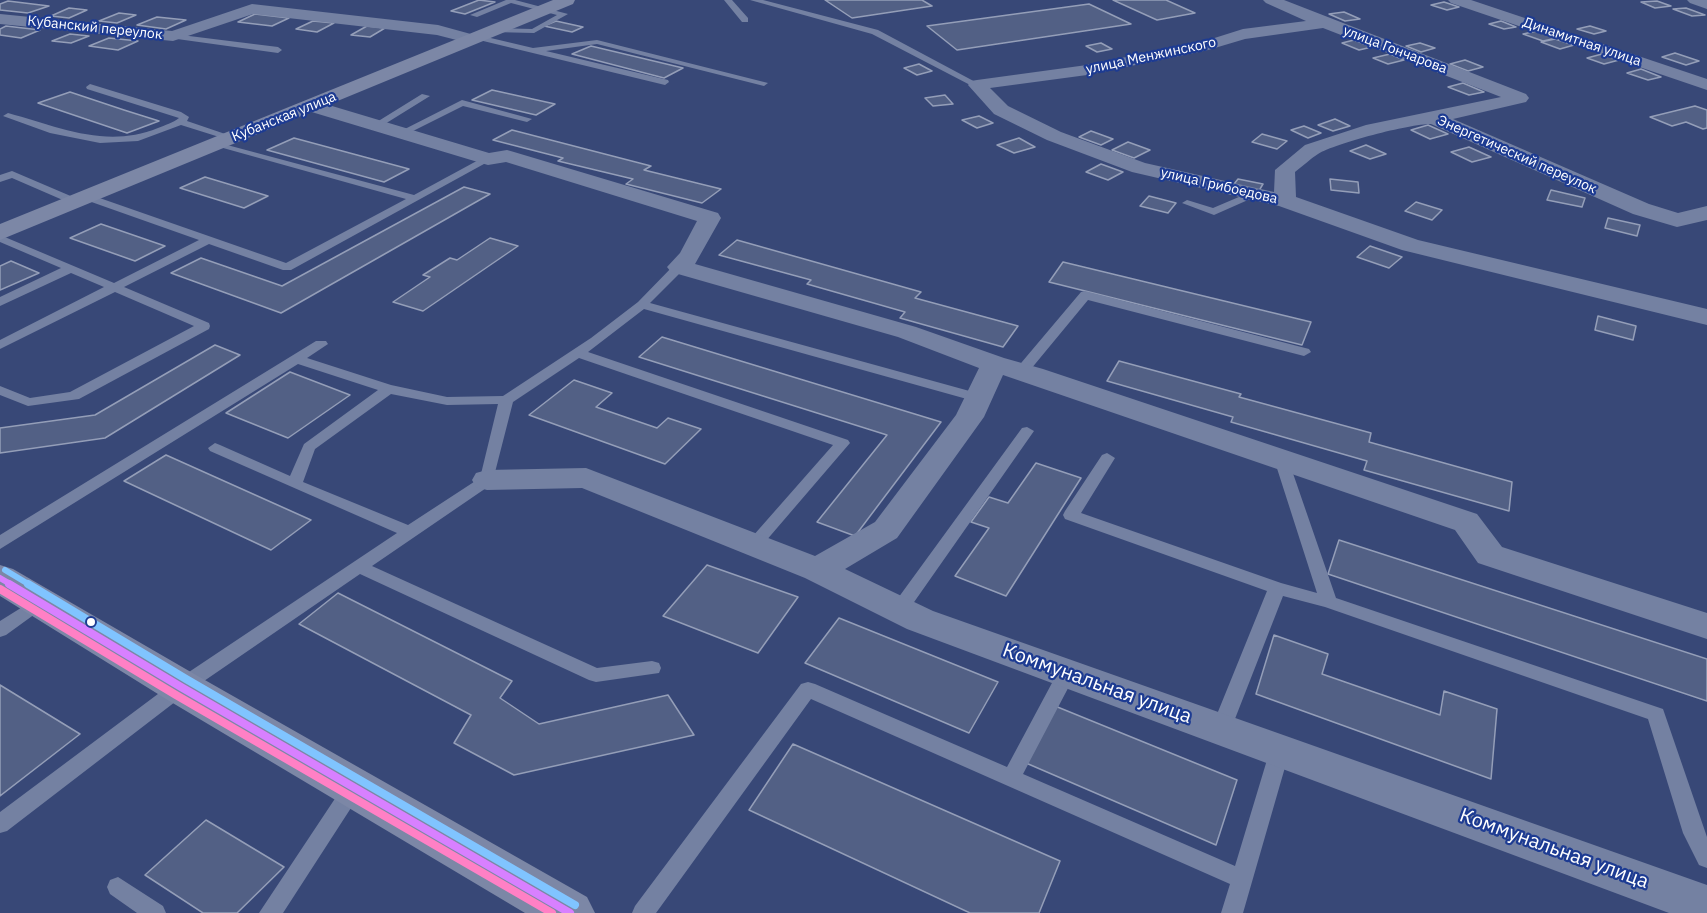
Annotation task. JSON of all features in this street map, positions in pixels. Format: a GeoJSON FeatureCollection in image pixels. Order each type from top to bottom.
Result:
{"type":"FeatureCollection","features":[{"type":"Feature","properties":{"kind":"street","name":"Кубанская улица"},"geometry":{"type":"LineString","coordinates":[[0,233],[567,0]]}},
{"type":"Feature","properties":{"kind":"street","name":"улица Гончарова"},"geometry":{"type":"LineString","coordinates":[[1271,0],[1324,23],[1520,98],[1434,118]]}},
{"type":"Feature","properties":{"kind":"street","name":"Динамитная улица"},"geometry":{"type":"LineString","coordinates":[[1456,0],[1707,85]]}},
{"type":"Feature","properties":{"kind":"street"},"geometry":{"type":"LineString","coordinates":[[1695,0],[1707,4]]}},
{"type":"Feature","properties":{"kind":"street","name":"Кубанский переулок"},"geometry":{"type":"LineString","coordinates":[[0,19],[173,36],[252,9],[481,35]]}},
{"type":"Feature","properties":{"kind":"street","name":"улица Менжинского"},"geometry":{"type":"LineString","coordinates":[[977,85],[1087,70],[1208,45],[1243,34],[1324,23]]}},
{"type":"Feature","properties":{"kind":"street","name":"улица Грибоедова"},"geometry":{"type":"LineString","coordinates":[[977,85],[1001,110],[1054,136],[1139,168],[1285,201],[1410,245],[1707,317]]}},
{"type":"Feature","properties":{"kind":"street"},"geometry":{"type":"LineString","coordinates":[[312,106],[488,159],[507,156],[710,218],[690,256],[679,267],[907,332],[1466,522],[1490,555],[1707,626]]}},
{"type":"Feature","properties":{"kind":"street","name":"Энергетический переулок"},"geometry":{"type":"LineString","coordinates":[[1285,201],[1285,170],[1312,149],[1373,129],[1420,118],[1434,118],[1631,205],[1677,220],[1707,213]]}},
{"type":"Feature","properties":{"kind":"street"},"geometry":{"type":"LineString","coordinates":[[817,570],[886,530],[970,417],[979,398],[1008,368]]}},
{"type":"Feature","properties":{"kind":"street","name":"Коммунальная улица"},"geometry":{"type":"LineString","coordinates":[[487,480],[586,478],[817,570],[920,620],[1707,906]]}},
{"type":"Feature","properties":{"kind":"street"},"geometry":{"type":"LineString","coordinates":[[0,578],[181,687],[570,913]]}},
{"type":"Feature","properties":{"kind":"lane"},"geometry":{"type":"LineString","coordinates":[[728,0],[745,20]]}},
{"type":"Feature","properties":{"kind":"lane","name":"улица Грибоедова"},"geometry":{"type":"LineString","coordinates":[[754,0],[875,32],[977,85]]}},
{"type":"Feature","properties":{"kind":"lane"},"geometry":{"type":"LineString","coordinates":[[474,15],[510,1],[546,9]]}},
{"type":"Feature","properties":{"kind":"lane"},"geometry":{"type":"LineString","coordinates":[[481,35],[665,82]]}},
{"type":"Feature","properties":{"kind":"lane"},"geometry":{"type":"LineString","coordinates":[[173,36],[278,50]]}},
{"type":"Feature","properties":{"kind":"lane"},"geometry":{"type":"LineString","coordinates":[[534,50],[597,42],[764,83]]}},
{"type":"Feature","properties":{"kind":"lane"},"geometry":{"type":"LineString","coordinates":[[8,116],[67,134],[112,140],[146,136],[181,122],[184,117],[90,87]]}},
{"type":"Feature","properties":{"kind":"lane"},"geometry":{"type":"LineString","coordinates":[[389,129],[425,96]]}},
{"type":"Feature","properties":{"kind":"lane"},"geometry":{"type":"LineString","coordinates":[[389,129],[462,103],[527,119]]}},
{"type":"Feature","properties":{"kind":"lane"},"geometry":{"type":"LineString","coordinates":[[181,122],[225,141],[414,198]]}},
{"type":"Feature","properties":{"kind":"lane"},"geometry":{"type":"LineString","coordinates":[[0,179],[12,174],[81,200],[287,267],[488,159]]}},
{"type":"Feature","properties":{"kind":"lane"},"geometry":{"type":"LineString","coordinates":[[1187,203],[1214,212],[1253,194]]}},
{"type":"Feature","properties":{"kind":"lane"},"geometry":{"type":"LineString","coordinates":[[0,238],[204,327],[74,396],[28,402],[0,390]]}},
{"type":"Feature","properties":{"kind":"lane"},"geometry":{"type":"LineString","coordinates":[[0,345],[208,240]]}},
{"type":"Feature","properties":{"kind":"lane"},"geometry":{"type":"LineString","coordinates":[[296,360],[388,389],[447,401],[506,400],[578,353],[642,305],[679,267]]}},
{"type":"Feature","properties":{"kind":"lane"},"geometry":{"type":"LineString","coordinates":[[0,302],[70,268]]}},
{"type":"Feature","properties":{"kind":"lane"},"geometry":{"type":"LineString","coordinates":[[1008,368],[1085,295],[1304,352]]}},
{"type":"Feature","properties":{"kind":"lane"},"geometry":{"type":"LineString","coordinates":[[642,305],[979,398]]}},
{"type":"Feature","properties":{"kind":"lane"},"geometry":{"type":"LineString","coordinates":[[0,543],[321,344]]}},
{"type":"Feature","properties":{"kind":"lane"},"geometry":{"type":"LineString","coordinates":[[578,353],[843,444],[753,545]]}},
{"type":"Feature","properties":{"kind":"lane"},"geometry":{"type":"LineString","coordinates":[[294,484],[309,447],[388,389]]}},
{"type":"Feature","properties":{"kind":"lane"},"geometry":{"type":"LineString","coordinates":[[0,824],[181,687],[487,480],[506,400]]}},
{"type":"Feature","properties":{"kind":"lane"},"geometry":{"type":"LineString","coordinates":[[899,610],[1027,431]]}},
{"type":"Feature","properties":{"kind":"lane"},"geometry":{"type":"LineString","coordinates":[[215,448],[409,532]]}},
{"type":"Feature","properties":{"kind":"lane"},"geometry":{"type":"LineString","coordinates":[[1107,458],[1071,515],[1277,588],[1329,602],[1656,714],[1694,833],[1707,858]]}},
{"type":"Feature","properties":{"kind":"lane"},"geometry":{"type":"LineString","coordinates":[[1282,459],[1329,602]]}},
{"type":"Feature","properties":{"kind":"lane"},"geometry":{"type":"LineString","coordinates":[[357,566],[597,675],[652,668]]}},
{"type":"Feature","properties":{"kind":"lane"},"geometry":{"type":"LineString","coordinates":[[1221,729],[1277,588]]}},
{"type":"Feature","properties":{"kind":"lane"},"geometry":{"type":"LineString","coordinates":[[0,630],[40,602]]}},
{"type":"Feature","properties":{"kind":"lane"},"geometry":{"type":"LineString","coordinates":[[1011,778],[1067,673]]}},
{"type":"Feature","properties":{"kind":"lane"},"geometry":{"type":"LineString","coordinates":[[644,913],[808,689],[1242,879]]}},
{"type":"Feature","properties":{"kind":"lane"},"geometry":{"type":"LineString","coordinates":[[1232,913],[1280,750]]}},
{"type":"Feature","properties":{"kind":"lane"},"geometry":{"type":"LineString","coordinates":[[270,913],[354,788]]}},
{"type":"Feature","properties":{"kind":"lane"},"geometry":{"type":"LineString","coordinates":[[118,887],[155,913]]}},
{"type":"Feature","properties":{"kind":"building"},"geometry":{"type":"Polygon","coordinates":[[[479,0],[495,2],[465,14],[451,11],[479,0]]]}},
{"type":"Feature","properties":{"kind":"building"},"geometry":{"type":"Polygon","coordinates":[[[825,0],[922,0],[932,6],[852,18],[825,0]]]}},
{"type":"Feature","properties":{"kind":"building"},"geometry":{"type":"Polygon","coordinates":[[[1113,0],[1166,0],[1195,13],[1157,20],[1113,0]]]}},
{"type":"Feature","properties":{"kind":"building"},"geometry":{"type":"Polygon","coordinates":[[[8,1],[49,6],[28,13],[0,10],[0,4],[8,1]]]}},
{"type":"Feature","properties":{"kind":"building"},"geometry":{"type":"Polygon","coordinates":[[[1657,1],[1671,6],[1655,8],[1641,2],[1657,1]]]}},
{"type":"Feature","properties":{"kind":"building"},"geometry":{"type":"Polygon","coordinates":[[[1444,2],[1459,7],[1447,10],[1431,5],[1444,2]]]}},
{"type":"Feature","properties":{"kind":"building"},"geometry":{"type":"Polygon","coordinates":[[[1089,4],[1131,24],[957,50],[927,26],[1089,4]]]}},
{"type":"Feature","properties":{"kind":"building"},"geometry":{"type":"Polygon","coordinates":[[[69,8],[87,10],[69,18],[51,16],[69,8]]]}},
{"type":"Feature","properties":{"kind":"building"},"geometry":{"type":"Polygon","coordinates":[[[1686,8],[1705,15],[1692,16],[1673,9],[1686,8]]]}},
{"type":"Feature","properties":{"kind":"building"},"geometry":{"type":"Polygon","coordinates":[[[1344,12],[1360,19],[1345,21],[1329,14],[1344,12]]]}},
{"type":"Feature","properties":{"kind":"building"},"geometry":{"type":"Polygon","coordinates":[[[119,13],[136,15],[117,23],[99,21],[119,13]]]}},
{"type":"Feature","properties":{"kind":"building"},"geometry":{"type":"Polygon","coordinates":[[[255,14],[289,18],[272,26],[238,22],[255,14]]]}},
{"type":"Feature","properties":{"kind":"building"},"geometry":{"type":"Polygon","coordinates":[[[157,17],[186,20],[166,29],[137,25],[157,17]]]}},
{"type":"Feature","properties":{"kind":"building"},"geometry":{"type":"Polygon","coordinates":[[[313,21],[334,23],[317,32],[296,29],[313,21]]]}},
{"type":"Feature","properties":{"kind":"building"},"geometry":{"type":"Polygon","coordinates":[[[556,21],[583,27],[572,32],[544,26],[556,21]]]}},
{"type":"Feature","properties":{"kind":"building"},"geometry":{"type":"Polygon","coordinates":[[[1501,21],[1516,27],[1504,29],[1489,24],[1501,21]]]}},
{"type":"Feature","properties":{"kind":"building"},"geometry":{"type":"Polygon","coordinates":[[[6,26],[40,30],[21,38],[0,35],[0,29],[6,26]]]}},
{"type":"Feature","properties":{"kind":"building"},"geometry":{"type":"Polygon","coordinates":[[[367,26],[385,28],[370,37],[351,35],[367,26]]]}},
{"type":"Feature","properties":{"kind":"building"},"geometry":{"type":"Polygon","coordinates":[[[1590,26],[1606,31],[1594,34],[1577,29],[1590,26]]]}},
{"type":"Feature","properties":{"kind":"building"},"geometry":{"type":"Polygon","coordinates":[[[1537,31],[1557,38],[1543,41],[1523,34],[1537,31]]]}},
{"type":"Feature","properties":{"kind":"building"},"geometry":{"type":"Polygon","coordinates":[[[70,34],[89,36],[71,43],[52,41],[70,34]]]}},
{"type":"Feature","properties":{"kind":"building"},"geometry":{"type":"Polygon","coordinates":[[[109,38],[138,41],[118,50],[89,46],[109,38]]]}},
{"type":"Feature","properties":{"kind":"building"},"geometry":{"type":"Polygon","coordinates":[[[1555,39],[1574,45],[1560,49],[1541,42],[1555,39]]]}},
{"type":"Feature","properties":{"kind":"building"},"geometry":{"type":"Polygon","coordinates":[[[1354,40],[1372,47],[1359,50],[1342,43],[1354,40]]]}},
{"type":"Feature","properties":{"kind":"building"},"geometry":{"type":"Polygon","coordinates":[[[1101,43],[1112,49],[1097,52],[1086,46],[1101,43]]]}},
{"type":"Feature","properties":{"kind":"building"},"geometry":{"type":"Polygon","coordinates":[[[1420,43],[1435,48],[1421,52],[1406,46],[1420,43]]]}},
{"type":"Feature","properties":{"kind":"building"},"geometry":{"type":"Polygon","coordinates":[[[591,46],[683,68],[664,78],[572,54],[591,46]]]}},
{"type":"Feature","properties":{"kind":"building"},"geometry":{"type":"Polygon","coordinates":[[[1675,53],[1699,61],[1686,65],[1662,57],[1675,53]]]}},
{"type":"Feature","properties":{"kind":"building"},"geometry":{"type":"Polygon","coordinates":[[[1390,54],[1404,60],[1388,64],[1373,58],[1390,54]]]}},
{"type":"Feature","properties":{"kind":"building"},"geometry":{"type":"Polygon","coordinates":[[[1602,54],[1619,60],[1604,64],[1587,58],[1602,54]]]}},
{"type":"Feature","properties":{"kind":"building"},"geometry":{"type":"Polygon","coordinates":[[[1465,60],[1483,67],[1468,71],[1450,64],[1465,60]]]}},
{"type":"Feature","properties":{"kind":"building"},"geometry":{"type":"Polygon","coordinates":[[[919,64],[932,71],[917,75],[904,68],[919,64]]]}},
{"type":"Feature","properties":{"kind":"building"},"geometry":{"type":"Polygon","coordinates":[[[1641,69],[1661,77],[1648,80],[1627,73],[1641,69]]]}},
{"type":"Feature","properties":{"kind":"building"},"geometry":{"type":"Polygon","coordinates":[[[1463,83],[1484,92],[1469,95],[1448,87],[1463,83]]]}},
{"type":"Feature","properties":{"kind":"building"},"geometry":{"type":"Polygon","coordinates":[[[492,90],[555,104],[536,115],[472,100],[492,90]]]}},
{"type":"Feature","properties":{"kind":"building"},"geometry":{"type":"Polygon","coordinates":[[[70,92],[159,121],[127,133],[38,103],[70,92]]]}},
{"type":"Feature","properties":{"kind":"building"},"geometry":{"type":"Polygon","coordinates":[[[945,95],[953,104],[933,106],[925,98],[945,95]]]}},
{"type":"Feature","properties":{"kind":"building"},"geometry":{"type":"Polygon","coordinates":[[[1695,106],[1707,110],[1707,128],[1703,129],[1686,122],[1672,126],[1650,117],[1695,106]]]}},
{"type":"Feature","properties":{"kind":"building"},"geometry":{"type":"Polygon","coordinates":[[[979,116],[993,123],[977,128],[962,120],[979,116]]]}},
{"type":"Feature","properties":{"kind":"building"},"geometry":{"type":"Polygon","coordinates":[[[1335,119],[1350,126],[1333,131],[1318,125],[1335,119]]]}},
{"type":"Feature","properties":{"kind":"building"},"geometry":{"type":"Polygon","coordinates":[[[1428,125],[1448,134],[1430,139],[1411,130],[1428,125]]]}},
{"type":"Feature","properties":{"kind":"building"},"geometry":{"type":"Polygon","coordinates":[[[1304,126],[1321,133],[1308,138],[1291,130],[1304,126]]]}},
{"type":"Feature","properties":{"kind":"building"},"geometry":{"type":"Polygon","coordinates":[[[512,130],[651,166],[644,170],[721,189],[702,203],[626,184],[633,179],[558,161],[563,158],[493,140],[512,130]]]}},
{"type":"Feature","properties":{"kind":"building"},"geometry":{"type":"Polygon","coordinates":[[[1091,131],[1113,139],[1101,145],[1079,137],[1091,131]]]}},
{"type":"Feature","properties":{"kind":"building"},"geometry":{"type":"Polygon","coordinates":[[[1262,134],[1287,141],[1277,149],[1252,142],[1262,134]]]}},
{"type":"Feature","properties":{"kind":"building"},"geometry":{"type":"Polygon","coordinates":[[[294,138],[409,169],[384,182],[267,150],[294,138]]]}},
{"type":"Feature","properties":{"kind":"building"},"geometry":{"type":"Polygon","coordinates":[[[1019,138],[1035,147],[1014,153],[997,145],[1019,138]]]}},
{"type":"Feature","properties":{"kind":"building"},"geometry":{"type":"Polygon","coordinates":[[[1128,142],[1150,150],[1134,158],[1112,150],[1128,142]]]}},
{"type":"Feature","properties":{"kind":"building"},"geometry":{"type":"Polygon","coordinates":[[[1366,145],[1386,154],[1370,159],[1350,151],[1366,145]]]}},
{"type":"Feature","properties":{"kind":"building"},"geometry":{"type":"Polygon","coordinates":[[[1469,147],[1491,157],[1472,162],[1451,152],[1469,147]]]}},
{"type":"Feature","properties":{"kind":"building"},"geometry":{"type":"Polygon","coordinates":[[[1101,164],[1123,172],[1108,180],[1086,172],[1101,164]]]}},
{"type":"Feature","properties":{"kind":"building"},"geometry":{"type":"Polygon","coordinates":[[[205,177],[268,196],[244,208],[180,188],[205,177]]]}},
{"type":"Feature","properties":{"kind":"building"},"geometry":{"type":"Polygon","coordinates":[[[1238,179],[1263,184],[1257,194],[1231,188],[1238,179]]]}},
{"type":"Feature","properties":{"kind":"building"},"geometry":{"type":"Polygon","coordinates":[[[1330,179],[1358,182],[1359,193],[1331,190],[1330,179]]]}},
{"type":"Feature","properties":{"kind":"building"},"geometry":{"type":"Polygon","coordinates":[[[464,187],[490,194],[281,313],[171,273],[201,258],[282,286],[464,187]]]}},
{"type":"Feature","properties":{"kind":"building"},"geometry":{"type":"Polygon","coordinates":[[[1551,190],[1585,198],[1582,207],[1547,200],[1551,190]]]}},
{"type":"Feature","properties":{"kind":"building"},"geometry":{"type":"Polygon","coordinates":[[[1149,196],[1176,203],[1168,213],[1140,206],[1149,196]]]}},
{"type":"Feature","properties":{"kind":"building"},"geometry":{"type":"Polygon","coordinates":[[[1416,202],[1442,210],[1432,220],[1405,211],[1416,202]]]}},
{"type":"Feature","properties":{"kind":"building"},"geometry":{"type":"Polygon","coordinates":[[[1608,218],[1640,225],[1637,236],[1605,228],[1608,218]]]}},
{"type":"Feature","properties":{"kind":"building"},"geometry":{"type":"Polygon","coordinates":[[[101,224],[165,246],[135,261],[70,238],[101,224]]]}},
{"type":"Feature","properties":{"kind":"building"},"geometry":{"type":"Polygon","coordinates":[[[490,238],[518,246],[423,311],[393,302],[430,277],[423,275],[450,258],[457,260],[490,238]]]}},
{"type":"Feature","properties":{"kind":"building"},"geometry":{"type":"Polygon","coordinates":[[[737,240],[921,292],[915,298],[1018,326],[1003,347],[900,318],[905,312],[807,284],[811,280],[719,255],[737,240]]]}},
{"type":"Feature","properties":{"kind":"building"},"geometry":{"type":"Polygon","coordinates":[[[1370,246],[1402,257],[1389,268],[1357,257],[1370,246]]]}},
{"type":"Feature","properties":{"kind":"building"},"geometry":{"type":"Polygon","coordinates":[[[11,261],[39,273],[0,290],[0,266],[11,261]]]}},
{"type":"Feature","properties":{"kind":"building"},"geometry":{"type":"Polygon","coordinates":[[[1063,262],[1311,322],[1302,345],[1049,282],[1063,262]]]}},
{"type":"Feature","properties":{"kind":"building"},"geometry":{"type":"Polygon","coordinates":[[[1598,316],[1636,326],[1633,340],[1595,330],[1598,316]]]}},
{"type":"Feature","properties":{"kind":"building"},"geometry":{"type":"Polygon","coordinates":[[[662,337],[941,422],[855,536],[817,522],[887,435],[639,357],[662,337]]]}},
{"type":"Feature","properties":{"kind":"building"},"geometry":{"type":"Polygon","coordinates":[[[215,345],[240,355],[105,438],[0,453],[0,428],[95,415],[215,345]]]}},
{"type":"Feature","properties":{"kind":"building"},"geometry":{"type":"Polygon","coordinates":[[[1119,361],[1371,433],[1369,442],[1512,482],[1509,511],[1364,470],[1367,461],[1231,422],[1233,417],[1107,381],[1119,361]]]}},
{"type":"Feature","properties":{"kind":"building"},"geometry":{"type":"Polygon","coordinates":[[[290,372],[350,395],[288,438],[226,413],[290,372]]]}},
{"type":"Feature","properties":{"kind":"building"},"geometry":{"type":"Polygon","coordinates":[[[574,380],[612,393],[596,407],[657,428],[668,418],[701,429],[665,464],[529,415],[574,380]]]}},
{"type":"Feature","properties":{"kind":"building"},"geometry":{"type":"Polygon","coordinates":[[[166,455],[311,520],[271,550],[124,481],[166,455]]]}},
{"type":"Feature","properties":{"kind":"building"},"geometry":{"type":"Polygon","coordinates":[[[1036,463],[1081,478],[1006,596],[955,576],[989,528],[971,522],[989,497],[1008,503],[1036,463]]]}},
{"type":"Feature","properties":{"kind":"building"},"geometry":{"type":"Polygon","coordinates":[[[1339,540],[1707,659],[1707,701],[1328,574],[1339,540]]]}},
{"type":"Feature","properties":{"kind":"building"},"geometry":{"type":"Polygon","coordinates":[[[707,565],[798,597],[758,653],[663,616],[707,565]]]}},
{"type":"Feature","properties":{"kind":"building"},"geometry":{"type":"Polygon","coordinates":[[[338,593],[512,681],[500,698],[539,724],[668,695],[694,735],[514,775],[454,743],[471,715],[299,624],[338,593]]]}},
{"type":"Feature","properties":{"kind":"building"},"geometry":{"type":"Polygon","coordinates":[[[839,618],[998,682],[969,733],[805,663],[839,618]]]}},
{"type":"Feature","properties":{"kind":"building"},"geometry":{"type":"Polygon","coordinates":[[[1274,635],[1328,654],[1322,674],[1440,715],[1444,691],[1497,709],[1491,779],[1256,694],[1274,635]]]}},
{"type":"Feature","properties":{"kind":"building"},"geometry":{"type":"Polygon","coordinates":[[[0,685],[80,734],[0,796],[0,685]]]}},
{"type":"Feature","properties":{"kind":"building"},"geometry":{"type":"Polygon","coordinates":[[[1055,706],[1237,780],[1216,845],[1026,763],[1055,706]]]}},
{"type":"Feature","properties":{"kind":"building"},"geometry":{"type":"Polygon","coordinates":[[[793,744],[1060,861],[1039,913],[970,913],[749,810],[793,744]]]}},
{"type":"Feature","properties":{"kind":"building"},"geometry":{"type":"Polygon","coordinates":[[[206,820],[284,867],[237,913],[203,913],[145,875],[206,820]]]}},
{"type":"Feature","properties":{"kind":"transit line"},"geometry":{"type":"LineString","coordinates":[[5,570],[186,679],[575,905]]}},
{"type":"Feature","properties":{"kind":"transit line"},"geometry":{"type":"LineString","coordinates":[[0,578],[181,687],[570,913]]}},
{"type":"Feature","properties":{"kind":"transit line"},"geometry":{"type":"LineString","coordinates":[[0,589],[176,695],[552,913]]}}]}
